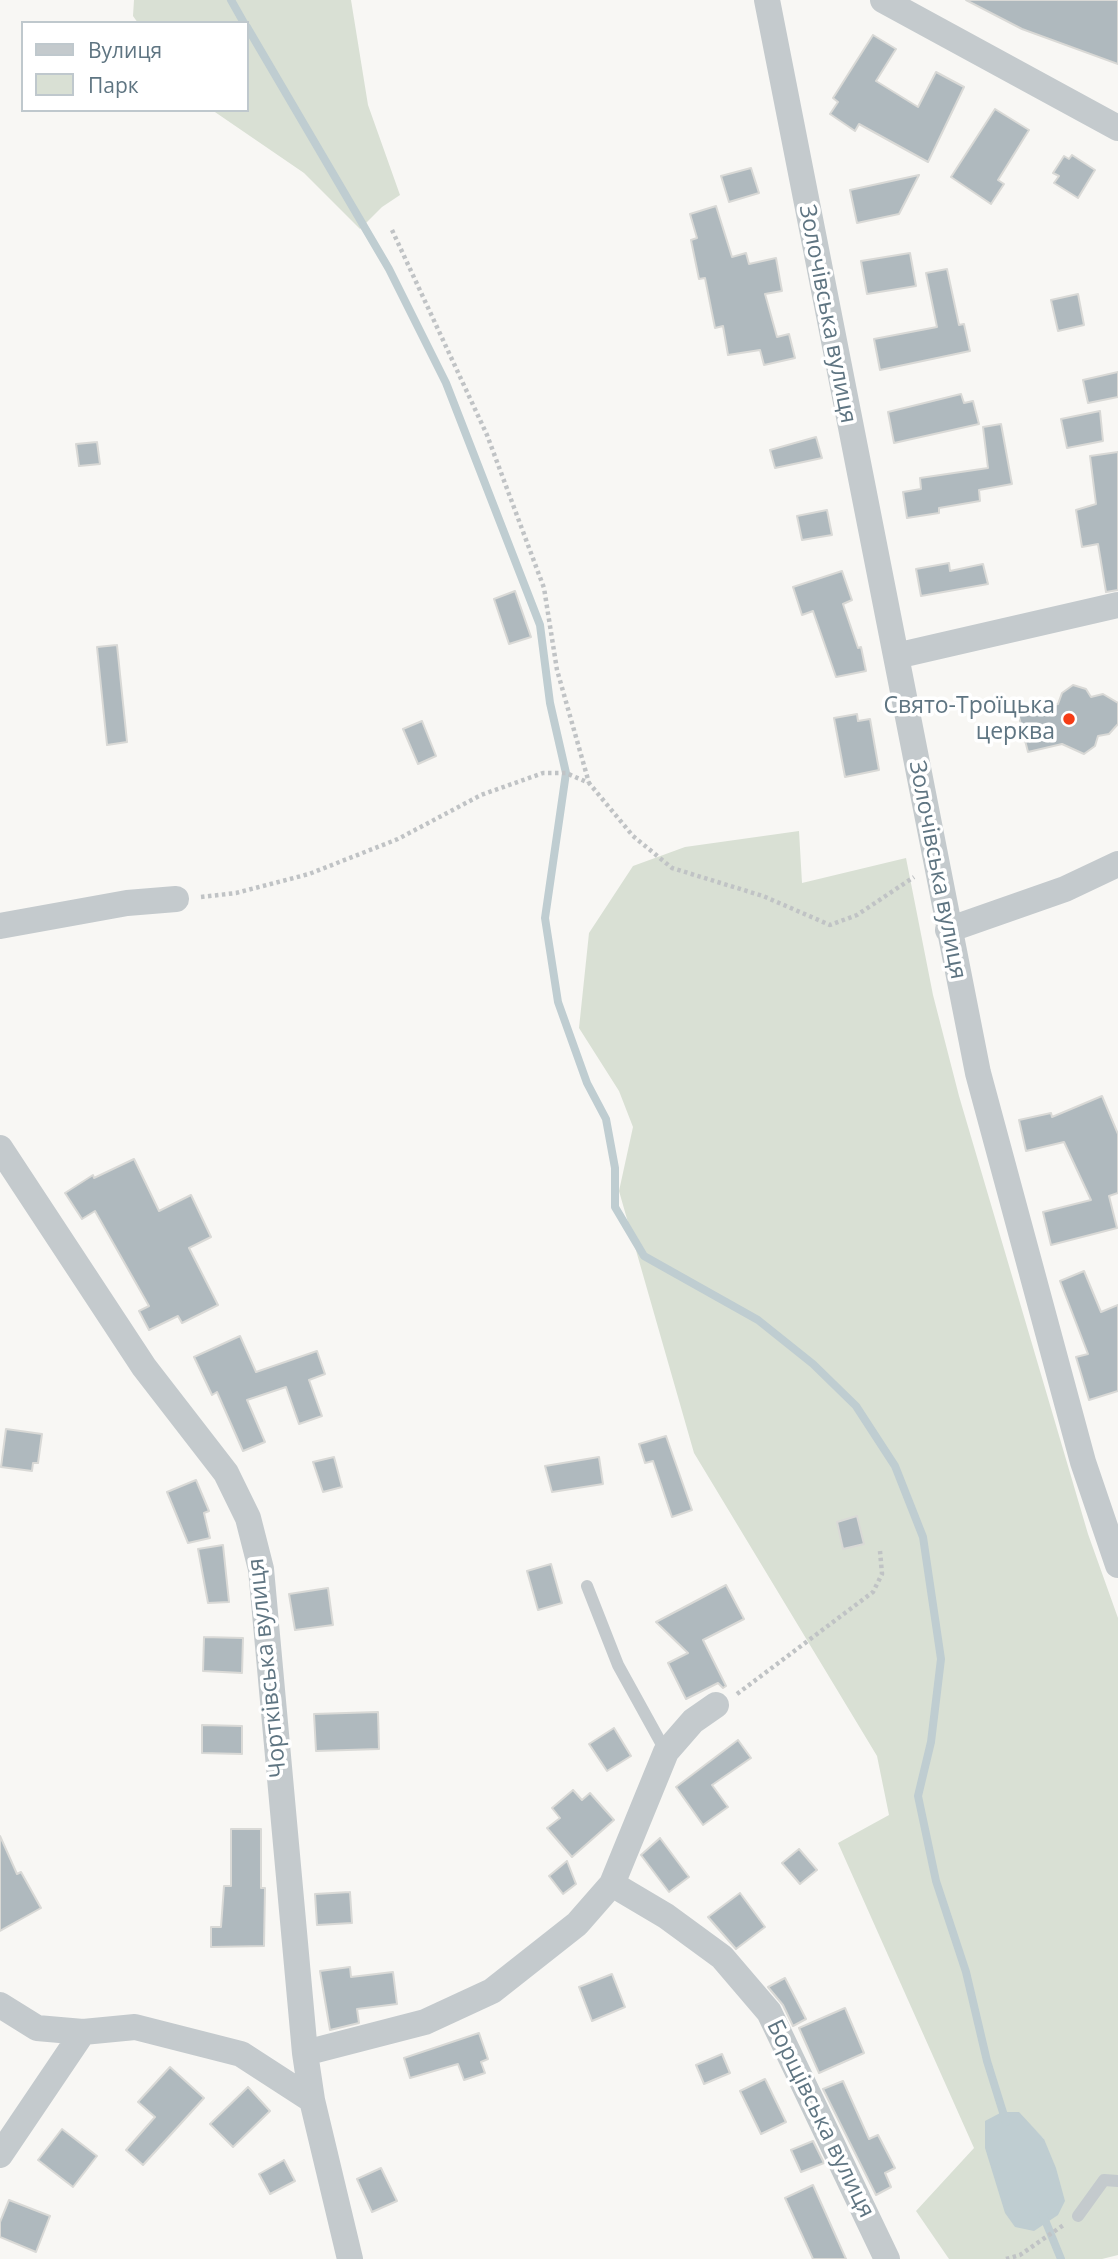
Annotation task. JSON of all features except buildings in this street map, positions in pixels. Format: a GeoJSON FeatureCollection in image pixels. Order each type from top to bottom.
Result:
{"type":"FeatureCollection","features":[{"type":"Feature","properties":{"kind":"street","name":"Золочівська вулиця"},"geometry":{"type":"LineString","coordinates":[[767,0],[934,863],[978,1073],[1083,1462],[1118,1565]]}},
{"type":"Feature","properties":{"kind":"street"},"geometry":{"type":"LineString","coordinates":[[883,0],[1118,128]]}},
{"type":"Feature","properties":{"kind":"street"},"geometry":{"type":"LineString","coordinates":[[896,656],[1118,605]]}},
{"type":"Feature","properties":{"kind":"street"},"geometry":{"type":"LineString","coordinates":[[948,930],[1065,888],[1118,864]]}},
{"type":"Feature","properties":{"kind":"street"},"geometry":{"type":"LineString","coordinates":[[0,926],[127,903],[176,899]]}},
{"type":"Feature","properties":{"kind":"street","name":"Чортківська вулиця"},"geometry":{"type":"LineString","coordinates":[[0,1149],[144,1367],[226,1473],[247,1518],[261,1569],[305,2053],[312,2100],[350,2259]]}},
{"type":"Feature","properties":{"kind":"street"},"geometry":{"type":"LineString","coordinates":[[305,2053],[425,2022],[492,1991],[577,1924],[612,1884],[666,1752],[693,1721],[716,1705]]}},
{"type":"Feature","properties":{"kind":"street","name":"Борщівська вулиця"},"geometry":{"type":"LineString","coordinates":[[612,1884],[666,1916],[722,1956],[769,2012],[887,2259]]}},
{"type":"Feature","properties":{"kind":"street"},"geometry":{"type":"LineString","coordinates":[[0,2005],[37,2028],[83,2032],[135,2026],[241,2054],[312,2100]]}},
{"type":"Feature","properties":{"kind":"street"},"geometry":{"type":"LineString","coordinates":[[0,2155],[83,2032]]}},
{"type":"Feature","properties":{"kind":"lane"},"geometry":{"type":"LineString","coordinates":[[587,1586],[618,1665],[666,1752]]}},
{"type":"Feature","properties":{"kind":"lane"},"geometry":{"type":"LineString","coordinates":[[1078,2216],[1104,2180],[1118,2181]]}},
{"type":"Feature","properties":{"kind":"path"},"geometry":{"type":"LineString","coordinates":[[392,230],[487,435],[544,588],[557,670],[589,783],[633,836],[672,868],[763,896],[830,925],[857,915],[934,863]]}},
{"type":"Feature","properties":{"kind":"path"},"geometry":{"type":"LineString","coordinates":[[176,899],[236,893],[309,874],[398,839],[481,795],[542,773],[566,773],[589,783]]}},
{"type":"Feature","properties":{"kind":"path"},"geometry":{"type":"LineString","coordinates":[[716,1705],[742,1691],[873,1592],[882,1574],[880,1551]]}},
{"type":"Feature","properties":{"kind":"path"},"geometry":{"type":"LineString","coordinates":[[1006,2259],[1020,2255],[1078,2216]]}},
{"type":"Feature","properties":{"kind":"green space"},"geometry":{"type":"Polygon","coordinates":[[[134,0],[351,0],[368,105],[400,195],[382,207],[360,229],[304,173],[215,112],[248,112],[248,21],[137,21],[133,16],[134,0]]]}},
{"type":"Feature","properties":{"kind":"green space"},"geometry":{"type":"Polygon","coordinates":[[[799,831],[802,883],[906,858],[933,995],[959,1096],[1088,1534],[1118,1618],[1118,2255],[1102,2259],[949,2259],[916,2211],[974,2148],[838,1843],[889,1815],[877,1756],[694,1453],[619,1191],[633,1127],[619,1091],[579,1028],[589,933],[633,866],[685,847],[799,831]],[[1032,2127],[1015,2227],[1044,2139],[1032,2127]]]}},
{"type":"Feature","properties":{"kind":"shaded area"},"geometry":{"type":"Polygon","coordinates":[[[1002,2112],[1019,2112],[1044,2139],[1065,2201],[1058,2215],[1034,2231],[1015,2227],[1005,2213],[985,2148],[985,2121],[1002,2112]]]}},
{"type":"Feature","properties":{"kind":"waterway"},"geometry":{"type":"LineString","coordinates":[[231,0],[243,21]]}},
{"type":"Feature","properties":{"kind":"waterway"},"geometry":{"type":"LineString","coordinates":[[248,29],[389,269],[446,383],[540,625],[550,703],[566,773],[545,918],[558,1002],[587,1083],[606,1119],[615,1168],[615,1207],[644,1256],[758,1320],[813,1364],[856,1406],[895,1466],[923,1537],[941,1659],[931,1742],[918,1796],[936,1881],[966,1972],[987,2061],[1006,2122]]}},
{"type":"Feature","properties":{"kind":"waterway"},"geometry":{"type":"LineString","coordinates":[[1043,2215],[1061,2259]]}},
{"type":"Feature","properties":{"kind":"place","name":"Свято-Троїцька церква"},"geometry":{"type":"Point","coordinates":[1069,719]}}]}
